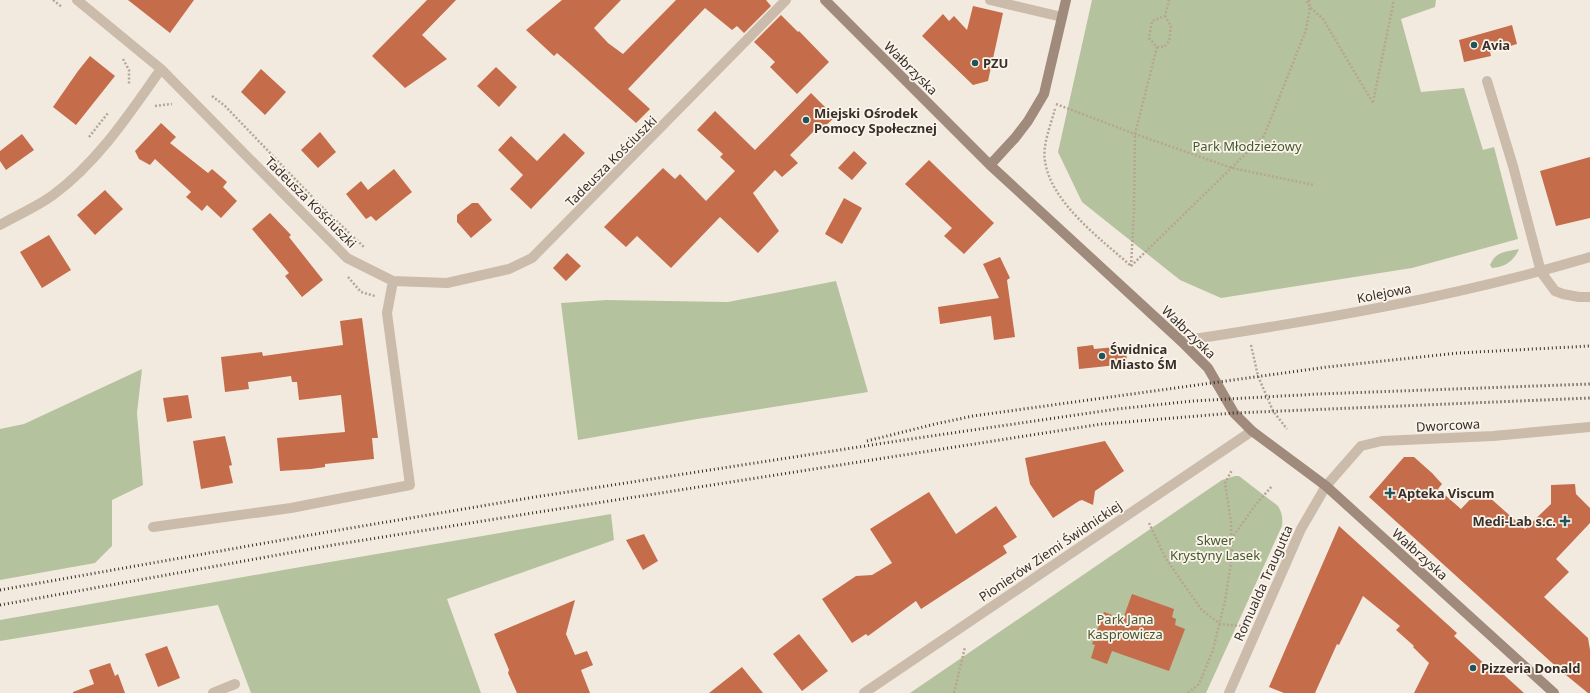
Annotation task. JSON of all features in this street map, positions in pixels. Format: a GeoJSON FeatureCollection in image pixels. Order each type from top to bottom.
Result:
{"type":"FeatureCollection","features":[{"type":"Feature","properties":{"kind":"main road","name":"Wałbrzyska"},"geometry":{"type":"LineString","coordinates":[[825,0],[990,165],[1181,341],[1208,368],[1234,413],[1252,431],[1326,486],[1554,693]]}},
{"type":"Feature","properties":{"kind":"main road"},"geometry":{"type":"LineString","coordinates":[[990,165],[1024,127],[1044,94],[1066,0]]}},
{"type":"Feature","properties":{"kind":"street","name":"Tadeusza Kościuszki"},"geometry":{"type":"LineString","coordinates":[[77,0],[161,69],[347,258],[393,281],[447,283],[509,269],[532,258],[786,0]]}},
{"type":"Feature","properties":{"kind":"street"},"geometry":{"type":"LineString","coordinates":[[990,0],[1062,17]]}},
{"type":"Feature","properties":{"kind":"street"},"geometry":{"type":"LineString","coordinates":[[0,225],[53,196],[75,177],[114,136],[161,69]]}},
{"type":"Feature","properties":{"kind":"street"},"geometry":{"type":"LineString","coordinates":[[1487,81],[1513,166],[1541,272],[1556,291],[1579,297],[1590,297]]}},
{"type":"Feature","properties":{"kind":"street","name":"Kolejowa"},"geometry":{"type":"LineString","coordinates":[[1181,341],[1385,308],[1541,272],[1590,258]]}},
{"type":"Feature","properties":{"kind":"street"},"geometry":{"type":"LineString","coordinates":[[153,527],[290,508],[410,485],[387,313],[393,281]]}},
{"type":"Feature","properties":{"kind":"street","name":"Dworcowa"},"geometry":{"type":"LineString","coordinates":[[1326,486],[1361,446],[1382,441],[1493,436],[1590,427]]}},
{"type":"Feature","properties":{"kind":"street","name":"Pionierów Ziemi Świdnickiej"},"geometry":{"type":"LineString","coordinates":[[864,693],[1252,431]]}},
{"type":"Feature","properties":{"kind":"street","name":"Romualda Traugutta"},"geometry":{"type":"LineString","coordinates":[[1229,693],[1301,529],[1326,486]]}},
{"type":"Feature","properties":{"kind":"street"},"geometry":{"type":"LineString","coordinates":[[213,693],[235,684]]}},
{"type":"Feature","properties":{"kind":"path"},"geometry":{"type":"LineString","coordinates":[[1165,16],[1152,21],[1149,38],[1157,47],[1164,47],[1169,40],[1171,26],[1165,16],[1169,0]]}},
{"type":"Feature","properties":{"kind":"path"},"geometry":{"type":"LineString","coordinates":[[1306,0],[1310,7],[1323,20],[1373,103],[1394,5],[1393,0]]}},
{"type":"Feature","properties":{"kind":"path"},"geometry":{"type":"LineString","coordinates":[[1131,266],[1264,136],[1306,30],[1310,7],[1309,0]]}},
{"type":"Feature","properties":{"kind":"path"},"geometry":{"type":"LineString","coordinates":[[1131,266],[1134,211],[1135,134],[1157,47]]}},
{"type":"Feature","properties":{"kind":"path"},"geometry":{"type":"LineString","coordinates":[[206,91],[224,106],[321,206],[369,252]]}},
{"type":"Feature","properties":{"kind":"path"},"geometry":{"type":"LineString","coordinates":[[1058,99],[1046,145],[1044,160],[1048,173],[1056,191],[1068,208],[1131,266]]}},
{"type":"Feature","properties":{"kind":"path"},"geometry":{"type":"LineString","coordinates":[[1056,104],[1232,168],[1314,185]]}},
{"type":"Feature","properties":{"kind":"path"},"geometry":{"type":"LineString","coordinates":[[85,141],[110,111]]}},
{"type":"Feature","properties":{"kind":"path"},"geometry":{"type":"LineString","coordinates":[[1252,346],[1258,376],[1273,411],[1287,429]]}},
{"type":"Feature","properties":{"kind":"path"},"geometry":{"type":"LineString","coordinates":[[1188,693],[1199,684],[1213,650],[1226,600],[1232,556],[1230,522],[1225,483],[1232,470]]}},
{"type":"Feature","properties":{"kind":"path"},"geometry":{"type":"LineString","coordinates":[[1231,540],[1257,503],[1272,486]]}},
{"type":"Feature","properties":{"kind":"path"},"geometry":{"type":"LineString","coordinates":[[1149,523],[1166,559],[1201,609],[1220,624],[1249,627]]}},
{"type":"Feature","properties":{"kind":"path"},"geometry":{"type":"LineString","coordinates":[[954,693],[965,647]]}},
{"type":"Feature","properties":{"kind":"green space","name":"Park Młodzieżowy"},"geometry":{"type":"Polygon","coordinates":[[[1092,0],[1436,0],[1435,7],[1401,19],[1421,92],[1464,88],[1483,150],[1494,147],[1518,239],[1412,268],[1221,298],[1180,280],[1082,202],[1058,152],[1092,0]]]}},
{"type":"Feature","properties":{"kind":"green space"},"geometry":{"type":"Polygon","coordinates":[[[1519,249],[1512,260],[1505,265],[1492,268],[1490,265],[1492,260],[1498,255],[1519,249]]]}},
{"type":"Feature","properties":{"kind":"green space"},"geometry":{"type":"Polygon","coordinates":[[[836,281],[868,392],[697,419],[578,440],[561,303],[606,300],[728,302],[836,281]]]}},
{"type":"Feature","properties":{"kind":"green space"},"geometry":{"type":"Polygon","coordinates":[[[142,369],[137,413],[143,485],[112,500],[112,546],[95,563],[0,580],[0,429],[24,424],[142,369]]]}},
{"type":"Feature","properties":{"kind":"green space","name":"Park Jana Kasprowicza"},"geometry":{"type":"Polygon","coordinates":[[[1239,476],[1278,506],[1282,516],[1282,526],[1206,693],[910,693],[1222,480],[1239,476]]]}},
{"type":"Feature","properties":{"kind":"green space"},"geometry":{"type":"Polygon","coordinates":[[[611,514],[614,540],[447,599],[481,693],[251,693],[218,605],[0,641],[0,620],[611,514]]]}},
{"type":"Feature","properties":{"kind":"building"},"geometry":{"type":"Polygon","coordinates":[[[128,0],[194,0],[170,33],[128,0]]]}},
{"type":"Feature","properties":{"kind":"building"},"geometry":{"type":"Polygon","coordinates":[[[427,0],[456,0],[422,35],[447,59],[405,88],[372,56],[427,0]]]}},
{"type":"Feature","properties":{"kind":"building"},"geometry":{"type":"Polygon","coordinates":[[[562,0],[621,0],[594,28],[608,43],[623,54],[676,0],[766,0],[771,6],[744,33],[737,26],[732,30],[705,8],[628,89],[650,109],[636,123],[557,53],[554,56],[526,30],[562,0]]]}},
{"type":"Feature","properties":{"kind":"building"},"geometry":{"type":"Polygon","coordinates":[[[973,6],[1003,13],[988,81],[973,85],[922,36],[943,14],[949,21],[954,16],[967,30],[973,6]]]}},
{"type":"Feature","properties":{"kind":"building"},"geometry":{"type":"Polygon","coordinates":[[[781,15],[829,62],[797,94],[770,67],[775,62],[754,42],[781,15]]]}},
{"type":"Feature","properties":{"kind":"building"},"geometry":{"type":"Polygon","coordinates":[[[1512,25],[1517,44],[1490,52],[1491,56],[1464,62],[1459,40],[1512,25]]]}},
{"type":"Feature","properties":{"kind":"building"},"geometry":{"type":"Polygon","coordinates":[[[90,56],[115,76],[76,125],[53,107],[90,56]]]}},
{"type":"Feature","properties":{"kind":"building"},"geometry":{"type":"Polygon","coordinates":[[[496,67],[517,87],[499,107],[477,86],[496,67]]]}},
{"type":"Feature","properties":{"kind":"building"},"geometry":{"type":"Polygon","coordinates":[[[261,69],[286,92],[265,115],[241,92],[261,69]]]}},
{"type":"Feature","properties":{"kind":"building"},"geometry":{"type":"Polygon","coordinates":[[[811,93],[835,117],[821,130],[818,127],[790,155],[798,163],[782,177],[775,170],[753,193],[779,231],[758,253],[720,217],[671,268],[637,236],[626,247],[604,227],[663,168],[675,179],[680,174],[706,201],[735,171],[720,157],[723,154],[697,130],[715,111],[755,150],[811,93]]]}},
{"type":"Feature","properties":{"kind":"building"},"geometry":{"type":"Polygon","coordinates":[[[161,123],[176,137],[170,143],[208,173],[212,169],[227,182],[223,187],[237,201],[221,218],[207,205],[202,211],[186,197],[191,192],[155,159],[150,165],[139,159],[135,151],[161,123]]]}},
{"type":"Feature","properties":{"kind":"building"},"geometry":{"type":"Polygon","coordinates":[[[320,132],[336,152],[318,168],[301,150],[320,132]]]}},
{"type":"Feature","properties":{"kind":"building"},"geometry":{"type":"Polygon","coordinates":[[[564,133],[585,153],[531,209],[510,189],[523,175],[498,150],[511,136],[537,161],[564,133]]]}},
{"type":"Feature","properties":{"kind":"building"},"geometry":{"type":"Polygon","coordinates":[[[22,134],[34,150],[6,170],[0,161],[0,151],[22,134]]]}},
{"type":"Feature","properties":{"kind":"building"},"geometry":{"type":"Polygon","coordinates":[[[854,151],[867,163],[852,180],[838,168],[854,151]]]}},
{"type":"Feature","properties":{"kind":"building"},"geometry":{"type":"Polygon","coordinates":[[[1590,157],[1590,218],[1556,226],[1540,171],[1590,157]]]}},
{"type":"Feature","properties":{"kind":"building"},"geometry":{"type":"Polygon","coordinates":[[[929,160],[994,223],[964,254],[944,236],[952,228],[905,184],[929,160]]]}},
{"type":"Feature","properties":{"kind":"building"},"geometry":{"type":"Polygon","coordinates":[[[394,169],[412,192],[376,221],[371,216],[366,219],[346,194],[361,181],[368,190],[394,169]]]}},
{"type":"Feature","properties":{"kind":"building"},"geometry":{"type":"Polygon","coordinates":[[[105,190],[123,209],[95,235],[77,215],[105,190]]]}},
{"type":"Feature","properties":{"kind":"building"},"geometry":{"type":"Polygon","coordinates":[[[844,198],[862,208],[842,244],[825,234],[844,198]]]}},
{"type":"Feature","properties":{"kind":"building"},"geometry":{"type":"Polygon","coordinates":[[[472,203],[478,203],[492,220],[471,238],[457,222],[457,215],[472,203]]]}},
{"type":"Feature","properties":{"kind":"building"},"geometry":{"type":"Polygon","coordinates":[[[270,213],[291,235],[289,237],[323,280],[302,297],[285,276],[289,273],[252,229],[270,213]]]}},
{"type":"Feature","properties":{"kind":"building"},"geometry":{"type":"Polygon","coordinates":[[[49,235],[71,270],[42,288],[20,252],[49,235]]]}},
{"type":"Feature","properties":{"kind":"building"},"geometry":{"type":"Polygon","coordinates":[[[567,253],[581,266],[566,281],[553,268],[567,253]]]}},
{"type":"Feature","properties":{"kind":"building"},"geometry":{"type":"Polygon","coordinates":[[[1000,257],[1010,278],[1007,280],[1015,337],[994,340],[991,316],[940,324],[938,307],[999,298],[983,264],[1000,257]]]}},
{"type":"Feature","properties":{"kind":"building"},"geometry":{"type":"Polygon","coordinates":[[[362,318],[378,438],[372,438],[374,459],[325,464],[325,467],[311,469],[280,471],[277,438],[345,432],[341,395],[299,400],[297,382],[292,382],[291,376],[248,382],[249,389],[225,392],[221,357],[262,352],[263,356],[343,345],[340,321],[362,318]]]}},
{"type":"Feature","properties":{"kind":"building","name":"Świdnica Miasto ŚM"},"geometry":{"type":"Polygon","coordinates":[[[1093,345],[1094,349],[1126,346],[1127,364],[1079,369],[1077,347],[1093,345]]]}},
{"type":"Feature","properties":{"kind":"building"},"geometry":{"type":"Polygon","coordinates":[[[188,395],[192,418],[167,422],[163,398],[188,395]]]}},
{"type":"Feature","properties":{"kind":"building"},"geometry":{"type":"Polygon","coordinates":[[[225,436],[232,465],[229,466],[233,483],[201,489],[193,441],[225,436]]]}},
{"type":"Feature","properties":{"kind":"building"},"geometry":{"type":"Polygon","coordinates":[[[1105,441],[1124,471],[1095,491],[1093,505],[1082,500],[1053,518],[1030,484],[1025,458],[1105,441]]]}},
{"type":"Feature","properties":{"kind":"building"},"geometry":{"type":"Polygon","coordinates":[[[1404,457],[1414,457],[1432,473],[1442,484],[1438,489],[1461,509],[1480,489],[1525,529],[1551,504],[1551,485],[1575,484],[1576,494],[1590,508],[1590,523],[1556,559],[1569,572],[1544,597],[1588,638],[1590,650],[1590,693],[1588,693],[1561,671],[1369,497],[1404,457]]]}},
{"type":"Feature","properties":{"kind":"building"},"geometry":{"type":"Polygon","coordinates":[[[929,492],[956,534],[996,506],[1017,537],[1003,546],[1007,553],[921,609],[916,601],[868,636],[866,634],[852,643],[822,599],[856,576],[872,575],[892,563],[870,529],[929,492]]]}},
{"type":"Feature","properties":{"kind":"building"},"geometry":{"type":"Polygon","coordinates":[[[1339,526],[1457,633],[1454,636],[1489,668],[1492,664],[1524,693],[1414,693],[1429,663],[1413,647],[1414,646],[1396,630],[1400,626],[1363,596],[1339,645],[1337,644],[1315,693],[1284,693],[1269,687],[1339,526]]]}},
{"type":"Feature","properties":{"kind":"building"},"geometry":{"type":"Polygon","coordinates":[[[644,534],[658,561],[643,570],[626,540],[644,534]]]}},
{"type":"Feature","properties":{"kind":"building"},"geometry":{"type":"Polygon","coordinates":[[[1132,594],[1174,609],[1172,617],[1176,619],[1175,625],[1185,629],[1169,671],[1112,651],[1107,664],[1091,658],[1095,645],[1092,644],[1104,612],[1123,619],[1132,594]]]}},
{"type":"Feature","properties":{"kind":"building"},"geometry":{"type":"Polygon","coordinates":[[[575,600],[566,634],[575,655],[587,651],[593,665],[581,670],[590,693],[517,693],[494,634],[575,600]]]}},
{"type":"Feature","properties":{"kind":"building"},"geometry":{"type":"Polygon","coordinates":[[[799,634],[828,671],[802,691],[773,654],[799,634]]]}},
{"type":"Feature","properties":{"kind":"building"},"geometry":{"type":"Polygon","coordinates":[[[167,646],[180,678],[158,687],[145,654],[167,646]]]}},
{"type":"Feature","properties":{"kind":"building"},"geometry":{"type":"Polygon","coordinates":[[[110,663],[115,676],[118,674],[125,693],[73,693],[94,684],[89,670],[110,663]]]}},
{"type":"Feature","properties":{"kind":"building"},"geometry":{"type":"Polygon","coordinates":[[[742,667],[763,693],[709,693],[742,667]]]}},
{"type":"Feature","properties":{"kind":"railway"},"geometry":{"type":"LineString","coordinates":[[867,441],[973,416],[1327,367],[1458,353],[1590,346]]}},
{"type":"Feature","properties":{"kind":"railway"},"geometry":{"type":"LineString","coordinates":[[0,590],[535,497],[1117,409],[1193,401],[1318,394],[1590,384]]}},
{"type":"Feature","properties":{"kind":"railway"},"geometry":{"type":"LineString","coordinates":[[0,605],[333,545],[1102,424],[1234,413],[1590,398]]}},
{"type":"Feature","properties":{"kind":"place","name":"Avia"},"geometry":{"type":"Point","coordinates":[1474,45]}},
{"type":"Feature","properties":{"kind":"place","name":"PZU"},"geometry":{"type":"Point","coordinates":[975,63]}},
{"type":"Feature","properties":{"kind":"place","name":"Miejski Ośrodek Pomocy Społecznej"},"geometry":{"type":"Point","coordinates":[806,120]}},
{"type":"Feature","properties":{"kind":"place","name":"Świdnica Miasto ŚM"},"geometry":{"type":"Point","coordinates":[1102,356]}},
{"type":"Feature","properties":{"kind":"place","name":"Apteka Viscum"},"geometry":{"type":"Point","coordinates":[1390,493]}},
{"type":"Feature","properties":{"kind":"place","name":"Medi-Lab s.c."},"geometry":{"type":"Point","coordinates":[1565,521]}},
{"type":"Feature","properties":{"kind":"place","name":"Pizzeria Donald"},"geometry":{"type":"Point","coordinates":[1473,668]}},
{"type":"Feature","properties":{"kind":"park label","name":"Skwer Krystyny Lasek"},"geometry":{"type":"Point","coordinates":[1215,548]}}]}
